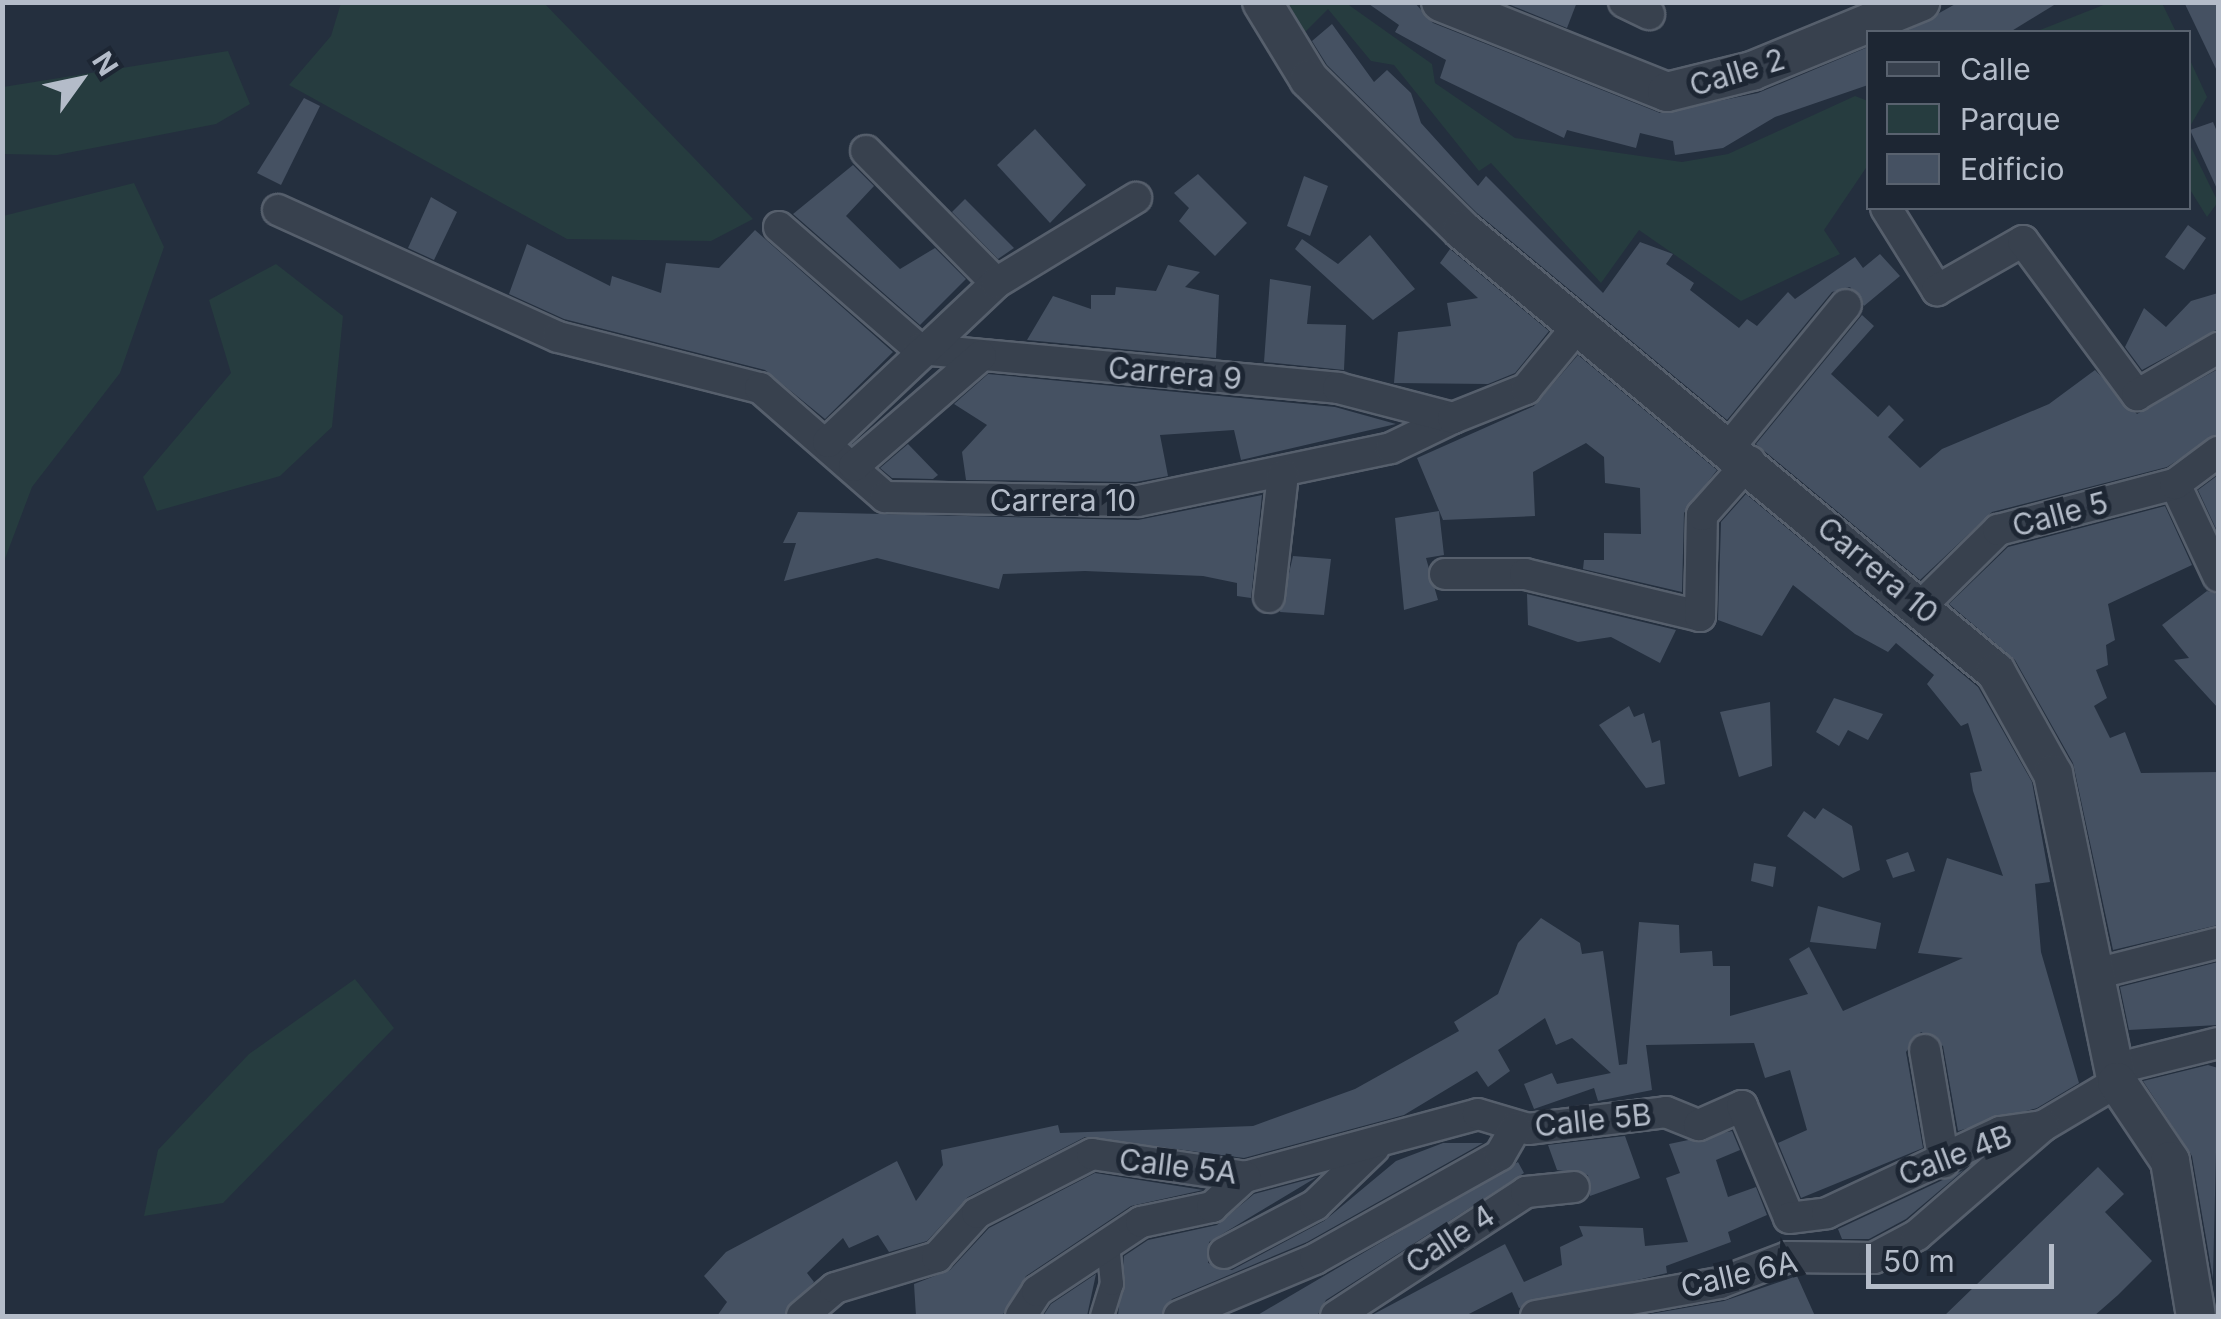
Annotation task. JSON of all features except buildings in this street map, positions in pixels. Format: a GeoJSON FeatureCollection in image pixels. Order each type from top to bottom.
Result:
{"type":"FeatureCollection","features":[{"type":"Feature","properties":{"kind":"street","name":"Carrera 10"},"geometry":{"type":"LineString","coordinates":[[1262,2],[1309,79],[1462,230],[1740,453],[1996,672],[2030,720],[2053,774],[2116,1076],[2170,1161],[2196,1316]]}},
{"type":"Feature","properties":{"kind":"street","name":"Calle 2"},"geometry":{"type":"LineString","coordinates":[[1441,2],[1491,12],[1667,92],[1752,72],[1920,2]]}},
{"type":"Feature","properties":{"kind":"street"},"geometry":{"type":"LineString","coordinates":[[866,151],[996,282]]}},
{"type":"Feature","properties":{"kind":"street"},"geometry":{"type":"LineString","coordinates":[[828,442],[919,349],[996,282],[1136,198]]}},
{"type":"Feature","properties":{"kind":"street","name":"Carrera 10"},"geometry":{"type":"LineString","coordinates":[[278,210],[558,337],[760,388],[828,442],[885,497],[1011,502],[1138,501],[1283,475],[1392,448],[1452,418]]}},
{"type":"Feature","properties":{"kind":"street"},"geometry":{"type":"LineString","coordinates":[[1887,210],[1937,290],[2022,241],[2137,395],[2218,348]]}},
{"type":"Feature","properties":{"kind":"street"},"geometry":{"type":"LineString","coordinates":[[779,227],[919,349]]}},
{"type":"Feature","properties":{"kind":"street"},"geometry":{"type":"LineString","coordinates":[[1445,574],[1525,574],[1700,616],[1702,515],[1740,453],[1846,304]]}},
{"type":"Feature","properties":{"kind":"street"},"geometry":{"type":"LineString","coordinates":[[1452,418],[1526,389],[1578,326]]}},
{"type":"Feature","properties":{"kind":"street","name":"Carrera 9"},"geometry":{"type":"LineString","coordinates":[[919,349],[1338,388],[1452,418]]}},
{"type":"Feature","properties":{"kind":"street"},"geometry":{"type":"LineString","coordinates":[[854,466],[980,356]]}},
{"type":"Feature","properties":{"kind":"street","name":"Calle 5"},"geometry":{"type":"LineString","coordinates":[[1920,607],[1998,530],[2175,484],[2218,452]]}},
{"type":"Feature","properties":{"kind":"street"},"geometry":{"type":"LineString","coordinates":[[1269,597],[1283,475]]}},
{"type":"Feature","properties":{"kind":"street"},"geometry":{"type":"LineString","coordinates":[[2175,484],[2218,576]]}},
{"type":"Feature","properties":{"kind":"street"},"geometry":{"type":"LineString","coordinates":[[2094,974],[2218,943]]}},
{"type":"Feature","properties":{"kind":"street","name":"Calle 4B"},"geometry":{"type":"LineString","coordinates":[[1789,1218],[1828,1214],[2000,1132],[2042,1126],[2116,1076],[2218,1043]]}},
{"type":"Feature","properties":{"kind":"street"},"geometry":{"type":"LineString","coordinates":[[1925,1050],[1944,1162]]}},
{"type":"Feature","properties":{"kind":"street","name":"Calle 5B"},"geometry":{"type":"LineString","coordinates":[[1322,1161],[1478,1114],[1516,1127],[1666,1112],[1699,1125],[1748,1108],[1789,1218]]}},
{"type":"Feature","properties":{"kind":"street","name":"Calle 6A"},"geometry":{"type":"LineString","coordinates":[[1543,1316],[1638,1292],[1720,1283],[1788,1257],[1874,1258],[1918,1236],[2042,1126]]}},
{"type":"Feature","properties":{"kind":"street"},"geometry":{"type":"LineString","coordinates":[[1179,1316],[1316,1259],[1500,1155],[1516,1127]]}},
{"type":"Feature","properties":{"kind":"street"},"geometry":{"type":"LineString","coordinates":[[1224,1253],[1315,1205],[1377,1146]]}},
{"type":"Feature","properties":{"kind":"street","name":"Calle 5A"},"geometry":{"type":"LineString","coordinates":[[802,1316],[835,1288],[937,1256],[977,1212],[1092,1154],[1246,1177],[1322,1161]]}},
{"type":"Feature","properties":{"kind":"street"},"geometry":{"type":"LineString","coordinates":[[1021,1316],[1037,1291],[1141,1222],[1212,1207],[1246,1177]]}},
{"type":"Feature","properties":{"kind":"street","name":"Calle 4"},"geometry":{"type":"LineString","coordinates":[[1336,1316],[1526,1192],[1574,1187]]}},
{"type":"Feature","properties":{"kind":"street"},"geometry":{"type":"LineString","coordinates":[[1102,1316],[1112,1284],[1108,1244]]}},
{"type":"Feature","properties":{"kind":"street"},"geometry":{"type":"LineString","coordinates":[[1610,1316],[1638,1292]]}},
{"type":"Feature","properties":{"kind":"green space"},"geometry":{"type":"Polygon","coordinates":[[[2111,2],[2162,3],[2175,30],[2040,30],[2111,2]]]}},
{"type":"Feature","properties":{"kind":"green space"},"geometry":{"type":"Polygon","coordinates":[[[341,3],[544,3],[753,219],[711,241],[567,239],[289,85],[331,36],[341,3]]]}},
{"type":"Feature","properties":{"kind":"green space"},"geometry":{"type":"Polygon","coordinates":[[[1286,3],[1346,3],[1432,64],[1435,83],[1515,138],[1682,162],[1728,154],[1855,96],[1866,100],[1866,168],[1824,230],[1840,254],[1741,301],[1639,230],[1601,283],[1491,163],[1479,171],[1394,65],[1371,61],[1328,9],[1303,34],[1286,3]]]}},
{"type":"Feature","properties":{"kind":"green space"},"geometry":{"type":"Polygon","coordinates":[[[228,51],[250,104],[216,124],[57,155],[3,154],[3,87],[228,51]]]}},
{"type":"Feature","properties":{"kind":"green space"},"geometry":{"type":"Polygon","coordinates":[[[2191,62],[2207,97],[2191,125],[2191,62]]]}},
{"type":"Feature","properties":{"kind":"green space"},"geometry":{"type":"Polygon","coordinates":[[[2191,147],[2218,202],[2207,217],[2191,191],[2191,147]]]}},
{"type":"Feature","properties":{"kind":"green space"},"geometry":{"type":"Polygon","coordinates":[[[134,183],[164,247],[120,373],[32,487],[3,564],[3,216],[134,183]]]}},
{"type":"Feature","properties":{"kind":"green space"},"geometry":{"type":"Polygon","coordinates":[[[276,264],[343,316],[332,427],[280,476],[157,511],[143,477],[231,373],[209,300],[276,264]]]}},
{"type":"Feature","properties":{"kind":"green space"},"geometry":{"type":"Polygon","coordinates":[[[355,979],[394,1028],[223,1203],[144,1216],[158,1150],[249,1054],[355,979]]]}}]}
